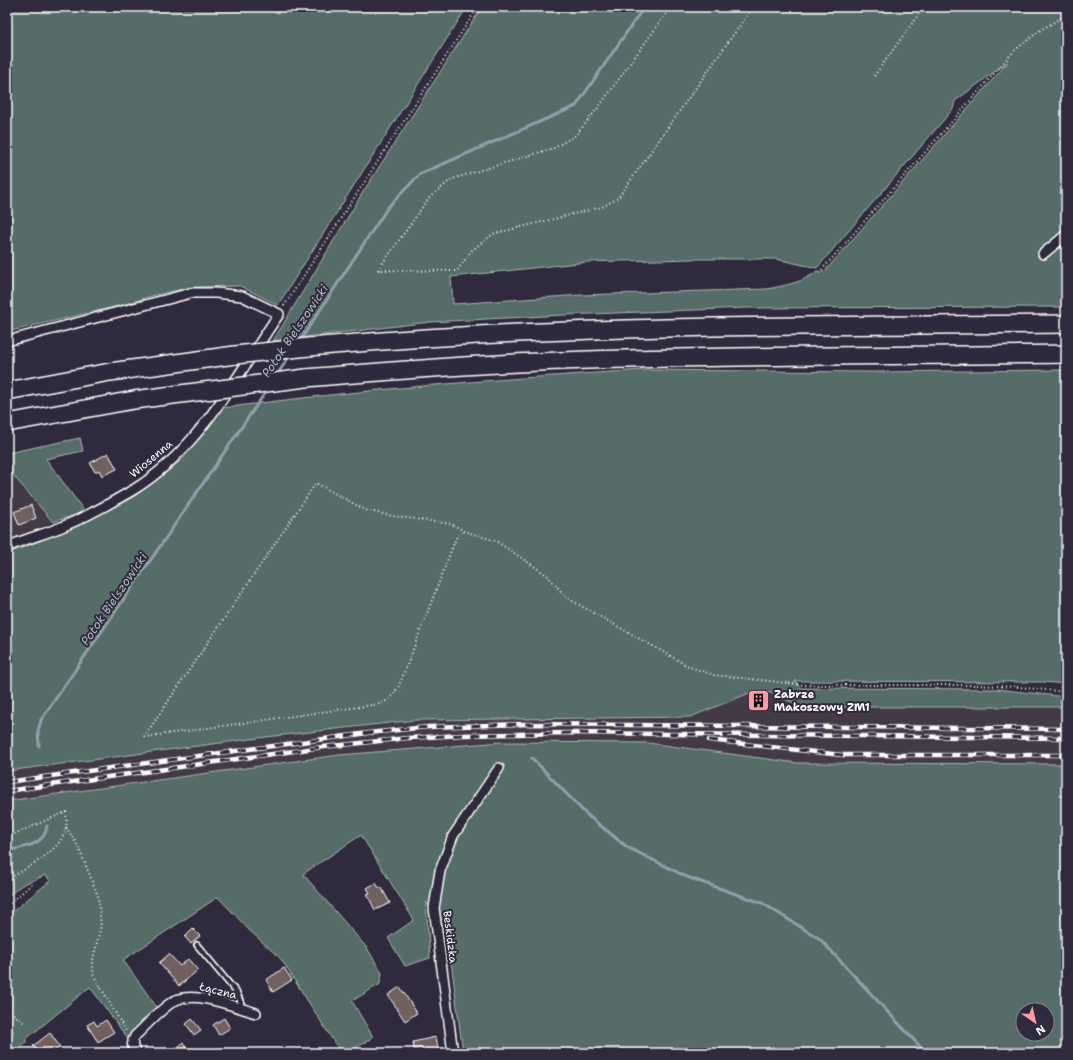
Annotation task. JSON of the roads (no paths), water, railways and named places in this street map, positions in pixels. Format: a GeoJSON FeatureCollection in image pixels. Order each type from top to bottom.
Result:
{"type":"FeatureCollection","features":[{"type":"Feature","properties":{"kind":"highway"},"geometry":{"type":"LineString","coordinates":[[7,391],[110,372],[235,355],[429,337],[635,328],[1066,324]]}},
{"type":"Feature","properties":{"kind":"highway"},"geometry":{"type":"LineString","coordinates":[[7,423],[127,402],[306,378],[471,365],[576,360],[1066,354]]}},
{"type":"Feature","properties":{"kind":"street"},"geometry":{"type":"LineString","coordinates":[[1043,254],[1066,235]]}},
{"type":"Feature","properties":{"kind":"street","name":"Wiosenna"},"geometry":{"type":"LineString","coordinates":[[7,341],[191,293],[216,293],[242,296],[279,314],[217,406],[182,450],[167,464],[134,489],[93,512],[64,526],[7,548]]}},
{"type":"Feature","properties":{"kind":"street","name":"Beskidzka"},"geometry":{"type":"LineString","coordinates":[[453,1053],[434,908],[440,871],[453,836],[499,768]]}},
{"type":"Feature","properties":{"kind":"street","name":"Łączna"},"geometry":{"type":"LineString","coordinates":[[136,1053],[132,1046],[132,1041],[166,1006],[179,998],[196,997],[256,1013]]}},
{"type":"Feature","properties":{"kind":"lane"},"geometry":{"type":"LineString","coordinates":[[197,945],[237,993],[242,1003],[241,1009]]}},
{"type":"Feature","properties":{"kind":"waterway","name":"Potok Bielszowicki"},"geometry":{"type":"LineString","coordinates":[[299,342],[388,207],[420,174],[576,106],[644,7]]}},
{"type":"Feature","properties":{"kind":"waterway","name":"Potok Bielszowicki"},"geometry":{"type":"LineString","coordinates":[[277,375],[290,355]]}},
{"type":"Feature","properties":{"kind":"waterway","name":"Potok Bielszowicki"},"geometry":{"type":"LineString","coordinates":[[39,746],[38,731],[41,720],[267,390]]}},
{"type":"Feature","properties":{"kind":"waterway"},"geometry":{"type":"LineString","coordinates":[[532,758],[586,814],[627,847],[687,877],[762,903],[820,939],[926,1053]]}},
{"type":"Feature","properties":{"kind":"waterway","name":"Potok Bielszowicki"},"geometry":{"type":"LineString","coordinates":[[7,851],[26,847],[37,842],[42,838],[47,826]]}},
{"type":"Feature","properties":{"kind":"railway"},"geometry":{"type":"LineString","coordinates":[[7,782],[368,733],[428,727],[523,724],[1066,729]]}},
{"type":"Feature","properties":{"kind":"railway"},"geometry":{"type":"LineString","coordinates":[[7,791],[323,747],[408,738],[463,735],[569,733],[1066,738]]}},
{"type":"Feature","properties":{"kind":"railway"},"geometry":{"type":"LineString","coordinates":[[709,740],[842,755],[1066,755]]}},
{"type":"Feature","properties":{"kind":"place","name":"Zabrze Makoszowy ZM1"},"geometry":{"type":"Point","coordinates":[758,700]}}]}
